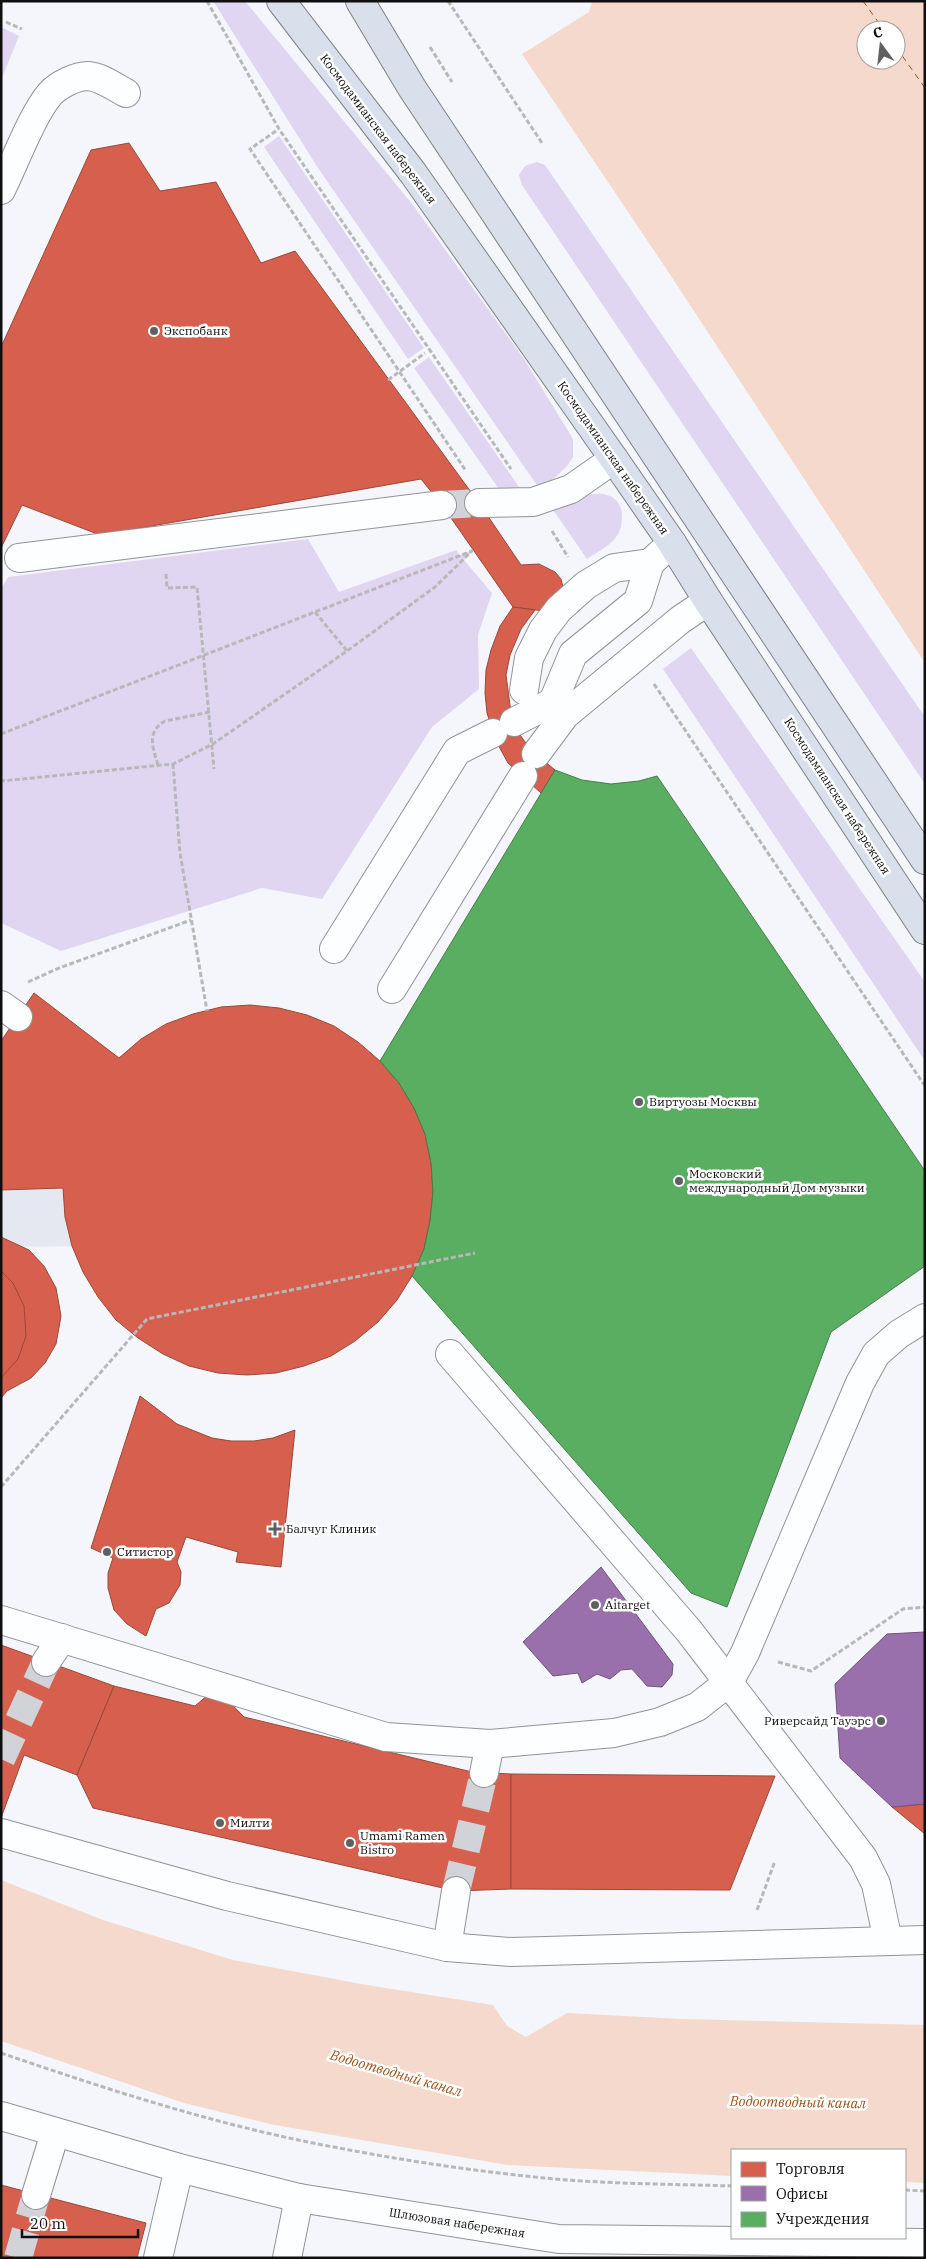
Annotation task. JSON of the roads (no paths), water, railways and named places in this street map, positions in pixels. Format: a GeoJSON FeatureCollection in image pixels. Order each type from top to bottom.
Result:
{"type":"FeatureCollection","features":[{"type":"Feature","properties":{"kind":"main road","name":"Космодамианская набережная"},"geometry":{"type":"LineString","coordinates":[[281,1],[412,172],[614,459],[672,543],[708,601],[925,930]]}},
{"type":"Feature","properties":{"kind":"main road"},"geometry":{"type":"LineString","coordinates":[[360,1],[418,96],[925,860]]}},
{"type":"Feature","properties":{"kind":"street"},"geometry":{"type":"LineString","coordinates":[[1,190],[42,106],[51,93],[70,81],[87,76],[100,79],[126,93]]}},
{"type":"Feature","properties":{"kind":"street"},"geometry":{"type":"LineString","coordinates":[[483,503],[533,502],[571,490],[614,459]]}},
{"type":"Feature","properties":{"kind":"street"},"geometry":{"type":"LineString","coordinates":[[19,558],[442,505]]}},
{"type":"Feature","properties":{"kind":"street"},"geometry":{"type":"LineString","coordinates":[[392,989],[529,765],[559,708],[573,654],[638,601],[650,563],[672,543]]}},
{"type":"Feature","properties":{"kind":"street"},"geometry":{"type":"LineString","coordinates":[[524,690],[529,658],[543,630],[559,609],[586,585],[614,568],[650,563]]}},
{"type":"Feature","properties":{"kind":"street"},"geometry":{"type":"LineString","coordinates":[[334,949],[457,751],[503,727],[559,708],[636,657],[680,620],[708,601]]}},
{"type":"Feature","properties":{"kind":"street"},"geometry":{"type":"LineString","coordinates":[[1,1620],[386,1736],[490,1744],[614,1733],[660,1722],[698,1707],[729,1682],[745,1653],[860,1383],[876,1354],[899,1334],[925,1318]]}},
{"type":"Feature","properties":{"kind":"street"},"geometry":{"type":"LineString","coordinates":[[450,1354],[689,1631],[863,1858],[876,1884],[888,1942]]}},
{"type":"Feature","properties":{"kind":"street"},"geometry":{"type":"LineString","coordinates":[[46,1662],[62,1638]]}},
{"type":"Feature","properties":{"kind":"street"},"geometry":{"type":"LineString","coordinates":[[484,1773],[490,1744]]}},
{"type":"Feature","properties":{"kind":"street"},"geometry":{"type":"LineString","coordinates":[[1,1833],[226,1896],[447,1947],[511,1952],[925,1940]]}},
{"type":"Feature","properties":{"kind":"street"},"geometry":{"type":"LineString","coordinates":[[447,1947],[456,1891]]}},
{"type":"Feature","properties":{"kind":"street","name":"Шлюзовая набережная"},"geometry":{"type":"LineString","coordinates":[[1,2116],[179,2168],[299,2198],[560,2248],[925,2243]]}},
{"type":"Feature","properties":{"kind":"street"},"geometry":{"type":"LineString","coordinates":[[36,2195],[55,2133]]}},
{"type":"Feature","properties":{"kind":"street"},"geometry":{"type":"LineString","coordinates":[[158,2258],[179,2168]]}},
{"type":"Feature","properties":{"kind":"street"},"geometry":{"type":"LineString","coordinates":[[287,2258],[299,2198]]}},
{"type":"Feature","properties":{"kind":"water"},"geometry":{"type":"Polygon","coordinates":[[[592,1],[925,1],[925,663],[665,267],[522,54],[589,12],[592,1]]]}},
{"type":"Feature","properties":{"kind":"water","name":"Водоотводный канал"},"geometry":{"type":"Polygon","coordinates":[[[1,1880],[103,1920],[233,1960],[367,1985],[493,2005],[507,2026],[526,2037],[567,2013],[682,2019],[925,2025],[925,2183],[906,2182],[906,2149],[731,2149],[731,2176],[507,2165],[275,2125],[184,2103],[1,2041],[1,1880]]]}},
{"type":"Feature","properties":{"kind":"tunnel"},"geometry":{"type":"LineString","coordinates":[[442,505],[479,503]]}},
{"type":"Feature","properties":{"kind":"tunnel"},"geometry":{"type":"LineString","coordinates":[[1,1759],[46,1662]]}},
{"type":"Feature","properties":{"kind":"tunnel"},"geometry":{"type":"LineString","coordinates":[[456,1891],[484,1773]]}},
{"type":"Feature","properties":{"kind":"tunnel"},"geometry":{"type":"LineString","coordinates":[[18,2258],[36,2195]]}},
{"type":"Feature","properties":{"kind":"place","name":"Экспобанк"},"geometry":{"type":"Point","coordinates":[154,331]}},
{"type":"Feature","properties":{"kind":"place","name":"Виртуозы Москвы"},"geometry":{"type":"Point","coordinates":[639,1102]}},
{"type":"Feature","properties":{"kind":"place","name":"Московский международный Дом музыки"},"geometry":{"type":"Point","coordinates":[679,1181]}},
{"type":"Feature","properties":{"kind":"place","name":"Балчуг Клиник"},"geometry":{"type":"Point","coordinates":[275,1529]}},
{"type":"Feature","properties":{"kind":"place","name":"Ситистор"},"geometry":{"type":"Point","coordinates":[107,1552]}},
{"type":"Feature","properties":{"kind":"place","name":"Aitarget"},"geometry":{"type":"Point","coordinates":[595,1605]}},
{"type":"Feature","properties":{"kind":"place","name":"Риверсайд Тауэрс"},"geometry":{"type":"Point","coordinates":[881,1721]}},
{"type":"Feature","properties":{"kind":"place","name":"Милти"},"geometry":{"type":"Point","coordinates":[220,1823]}},
{"type":"Feature","properties":{"kind":"place","name":"Umami Ramen Bistro"},"geometry":{"type":"Point","coordinates":[350,1843]}}]}
